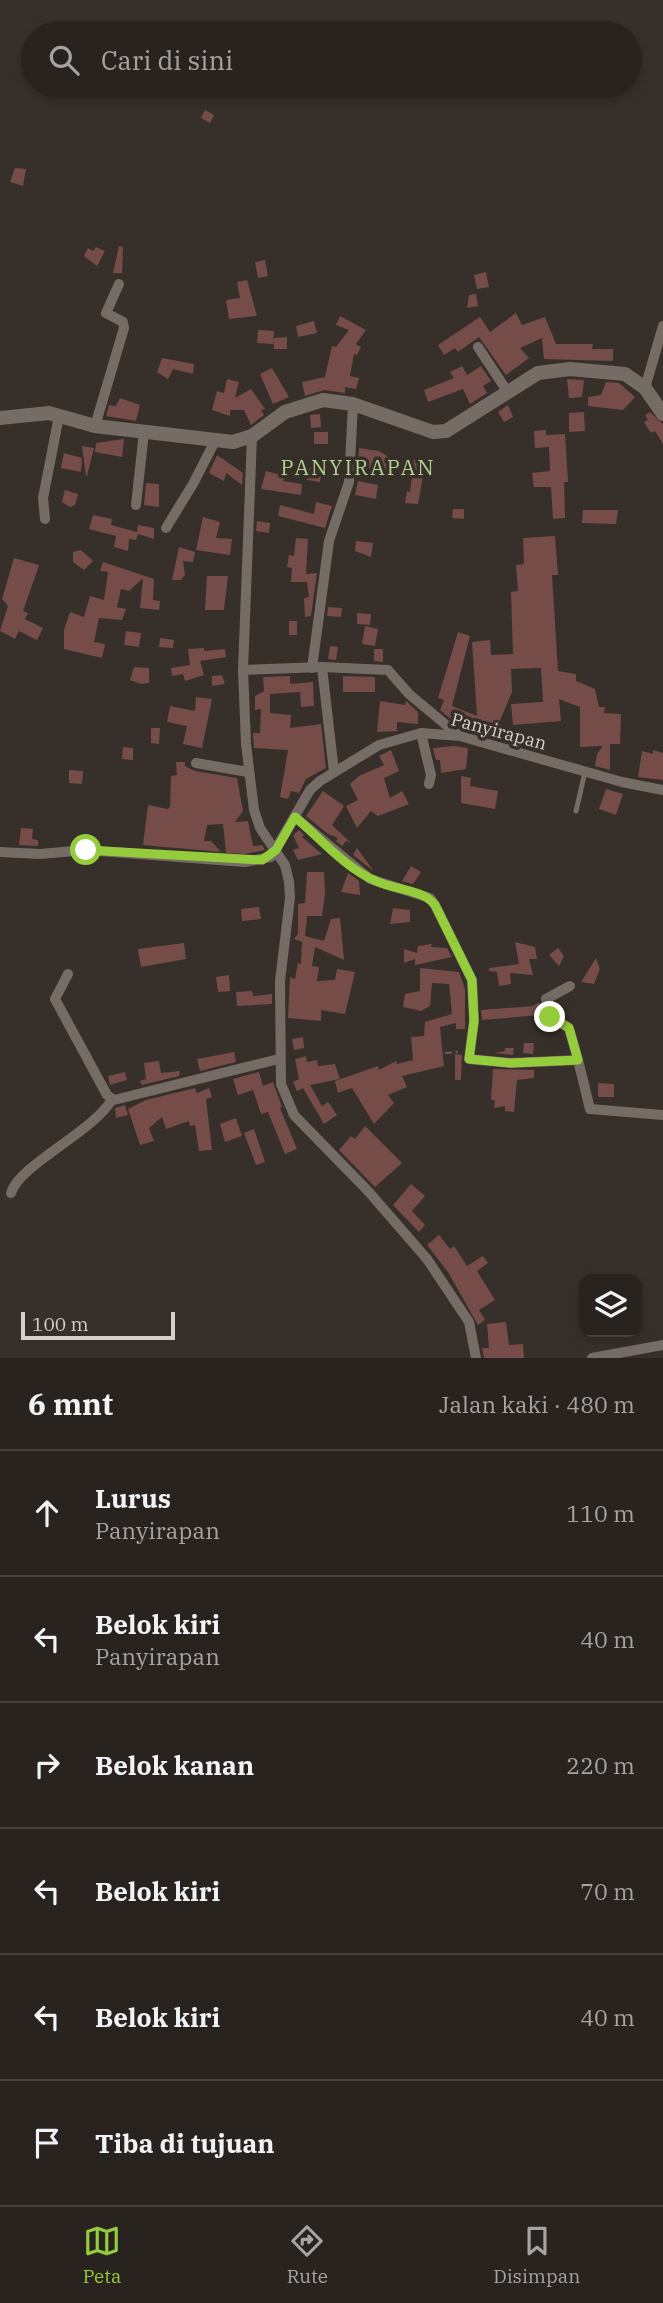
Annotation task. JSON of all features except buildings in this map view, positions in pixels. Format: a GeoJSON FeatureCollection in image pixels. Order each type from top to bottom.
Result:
{"type":"FeatureCollection","features":[{"type":"Feature","properties":{"kind":"street"},"geometry":{"type":"LineString","coordinates":[[95,426],[124,328],[123,322],[106,313],[119,284]]}},
{"type":"Feature","properties":{"kind":"street"},"geometry":{"type":"LineString","coordinates":[[645,388],[663,326]]}},
{"type":"Feature","properties":{"kind":"street"},"geometry":{"type":"LineString","coordinates":[[478,347],[507,391]]}},
{"type":"Feature","properties":{"kind":"street"},"geometry":{"type":"LineString","coordinates":[[1,418],[26,414],[59,416],[95,426],[236,442],[252,436],[269,421],[323,400],[353,404],[440,432],[460,425],[507,391],[538,373],[570,369],[620,372],[645,388],[663,414]]}},
{"type":"Feature","properties":{"kind":"street"},"geometry":{"type":"LineString","coordinates":[[334,772],[317,668],[329,541],[349,482],[353,404]]}},
{"type":"Feature","properties":{"kind":"street"},"geometry":{"type":"LineString","coordinates":[[44,519],[43,498],[59,416]]}},
{"type":"Feature","properties":{"kind":"street"},"geometry":{"type":"LineString","coordinates":[[136,505],[144,432]]}},
{"type":"Feature","properties":{"kind":"street"},"geometry":{"type":"LineString","coordinates":[[252,436],[243,670],[248,772],[260,828],[285,866],[290,898],[282,961],[279,1059],[281,1084],[294,1115],[368,1191],[428,1259],[469,1322],[476,1358]]}},
{"type":"Feature","properties":{"kind":"street"},"geometry":{"type":"LineString","coordinates":[[166,528],[193,485],[215,441]]}},
{"type":"Feature","properties":{"kind":"street"},"geometry":{"type":"LineString","coordinates":[[243,670],[386,669],[426,710],[460,736]]}},
{"type":"Feature","properties":{"kind":"street"},"geometry":{"type":"LineString","coordinates":[[421,733],[431,775],[429,784]]}},
{"type":"Feature","properties":{"kind":"street","name":"Panyirapan"},"geometry":{"type":"LineString","coordinates":[[276,850],[310,790],[379,745],[421,733],[460,736],[585,772],[663,790]]}},
{"type":"Feature","properties":{"kind":"street"},"geometry":{"type":"LineString","coordinates":[[197,764],[248,772]]}},
{"type":"Feature","properties":{"kind":"street"},"geometry":{"type":"LineString","coordinates":[[295,817],[358,872],[378,883],[425,896],[435,905],[472,980],[472,1061],[578,1060]]}},
{"type":"Feature","properties":{"kind":"street"},"geometry":{"type":"LineString","coordinates":[[0,852],[40,854],[94,850],[245,862],[265,860],[276,850]]}},
{"type":"Feature","properties":{"kind":"street"},"geometry":{"type":"LineString","coordinates":[[68,974],[55,999],[112,1099]]}},
{"type":"Feature","properties":{"kind":"street"},"geometry":{"type":"LineString","coordinates":[[570,986],[546,999],[549,1015],[569,1028],[590,1109],[663,1115]]}},
{"type":"Feature","properties":{"kind":"street"},"geometry":{"type":"LineString","coordinates":[[11,1193],[18,1178],[57,1150],[104,1110],[112,1099],[279,1059]]}},
{"type":"Feature","properties":{"kind":"street"},"geometry":{"type":"LineString","coordinates":[[592,1358],[663,1345]]}},
{"type":"Feature","properties":{"kind":"lane"},"geometry":{"type":"LineString","coordinates":[[576,811],[585,772]]}},
{"type":"Feature","properties":{"kind":"path"},"geometry":{"type":"LineString","coordinates":[[445,1053],[470,1051]]}},
{"type":"Feature","properties":{"kind":"district","name":"PANYIRAPAN"},"geometry":{"type":"Point","coordinates":[358,467]}},
{"type":"Feature","properties":{"kind":"route"},"geometry":{"type":"LineString","coordinates":[[86,850],[245,862],[262,860],[271,857],[295,817],[358,872],[378,883],[430,898],[457,943],[472,980],[474,1021],[469,1059],[511,1063],[578,1060],[569,1028],[550,1017]]}}]}
